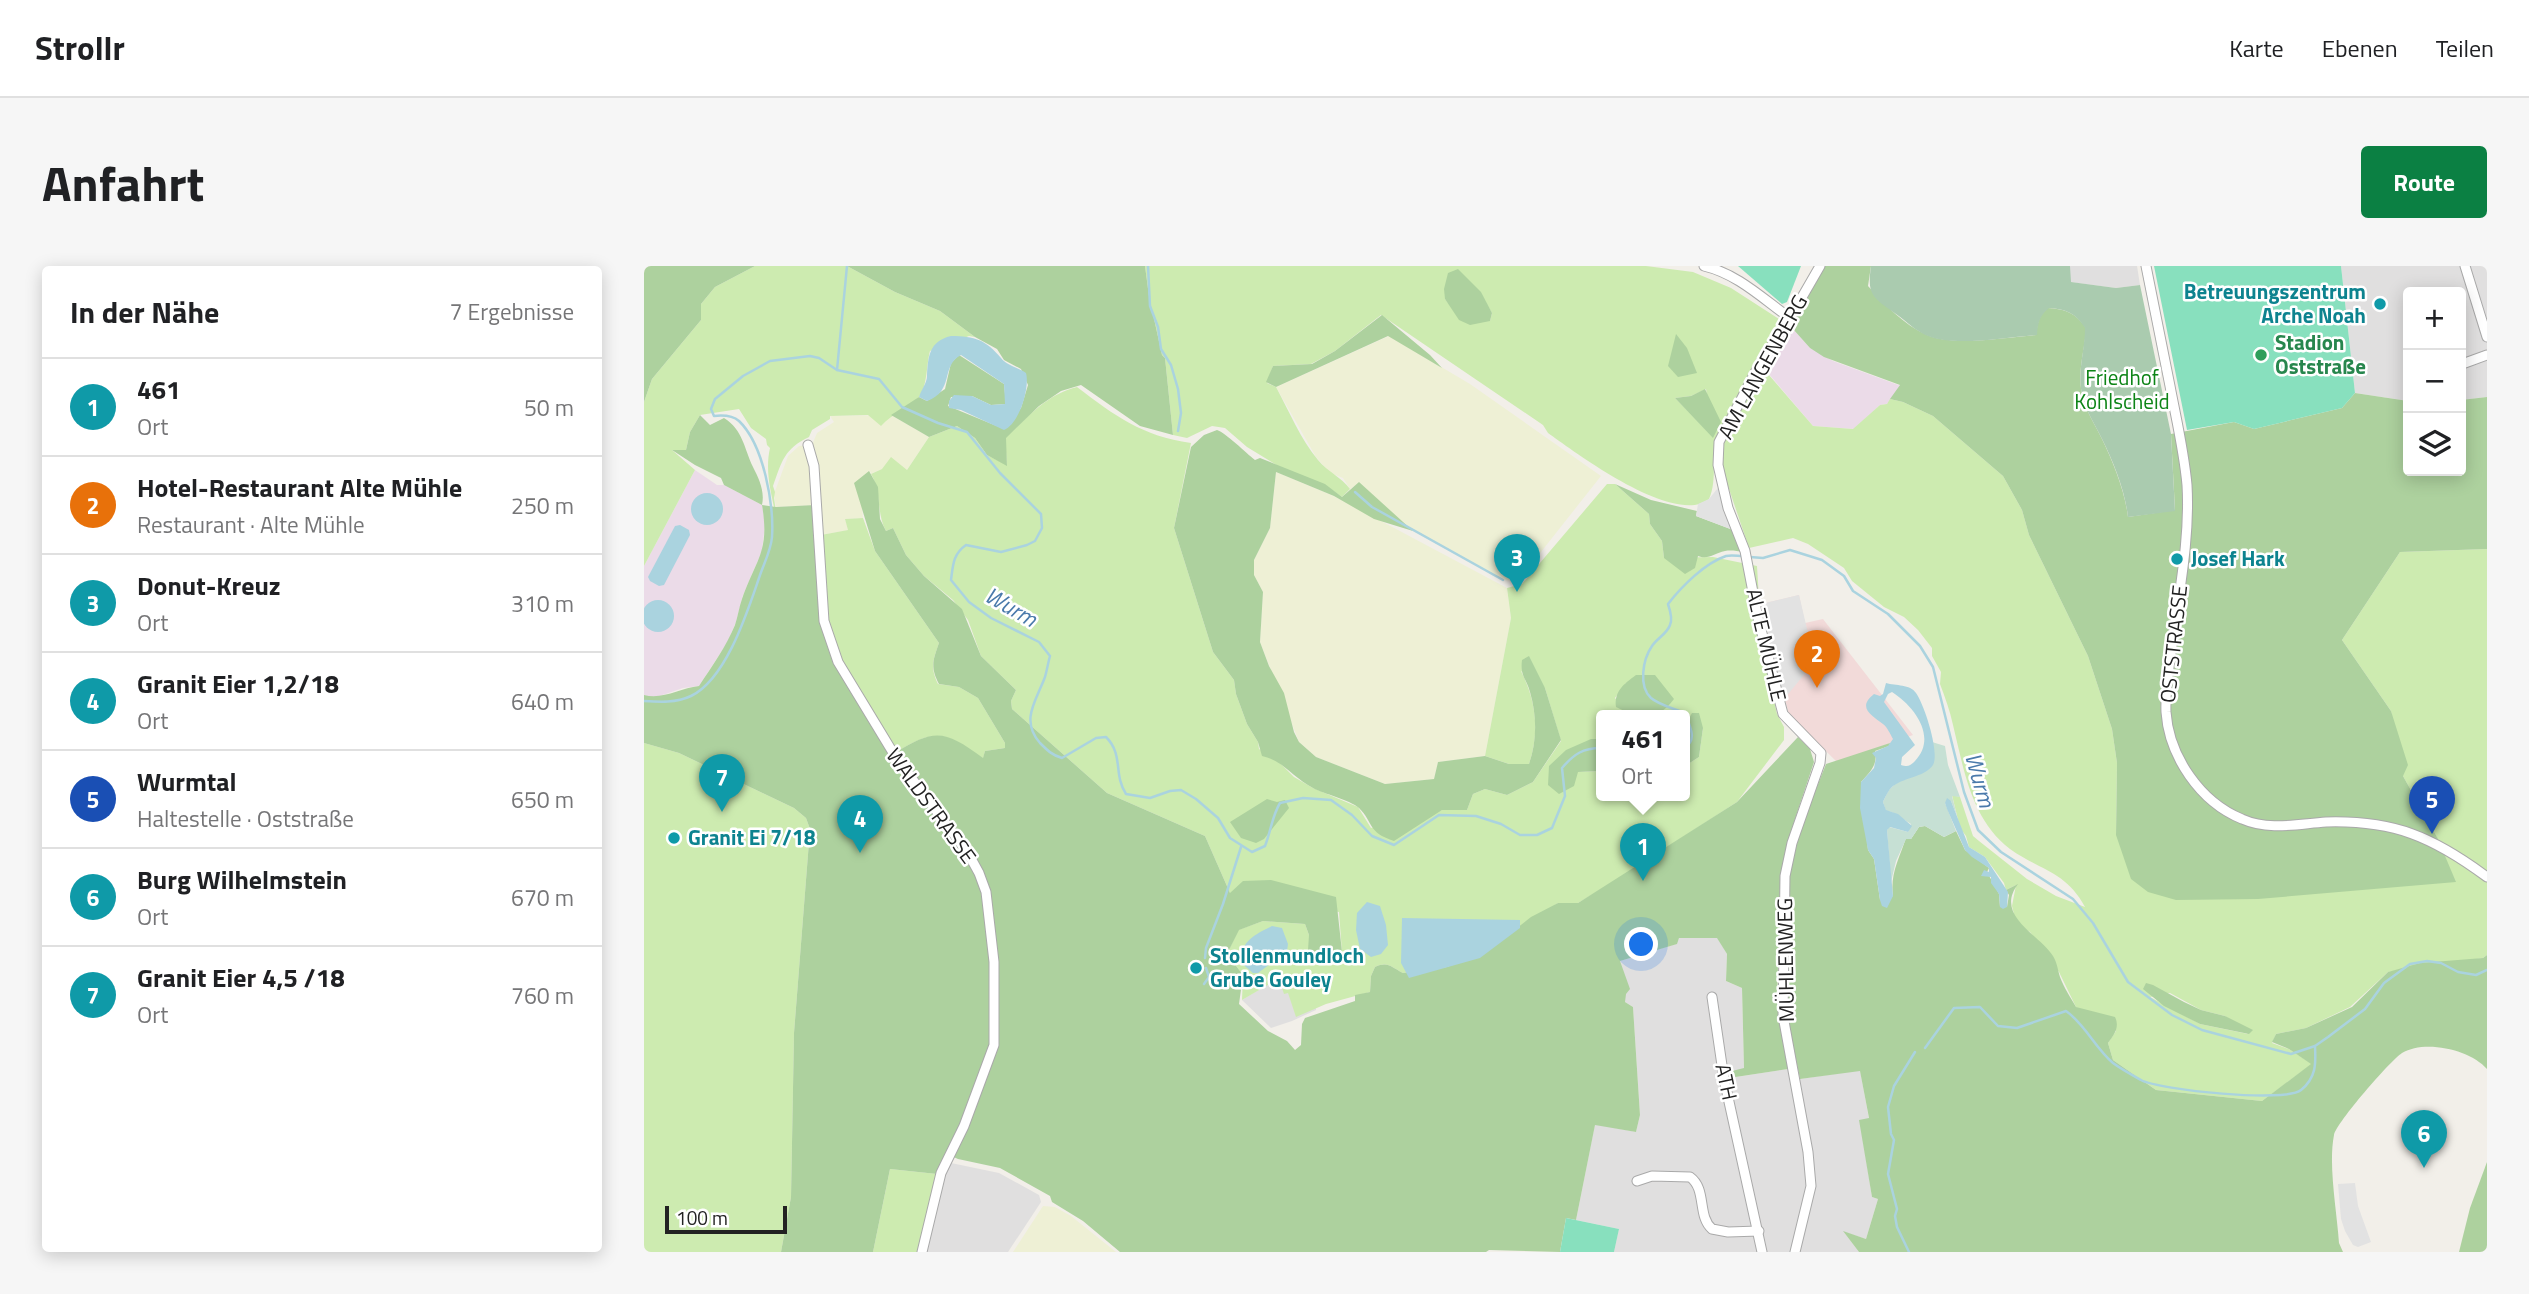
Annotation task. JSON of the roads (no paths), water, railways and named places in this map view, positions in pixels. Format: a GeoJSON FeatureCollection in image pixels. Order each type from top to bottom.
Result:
{"type":"FeatureCollection","features":[{"type":"Feature","properties":{"kind":"street"},"geometry":{"type":"LineString","coordinates":[[1704,266],[1735,278],[1790,318]]}},
{"type":"Feature","properties":{"kind":"street","name":"AM LANGENBERG"},"geometry":{"type":"LineString","coordinates":[[1747,563],[1721,484],[1717,465],[1719,442],[1764,357],[1819,266]]}},
{"type":"Feature","properties":{"kind":"street","name":"OSTSTRASSE"},"geometry":{"type":"LineString","coordinates":[[2146,266],[2181,439],[2186,481],[2185,541],[2166,695],[2169,730],[2178,757],[2190,777],[2204,792],[2241,819],[2282,827],[2361,821],[2387,826],[2423,837],[2456,855],[2487,877]]}},
{"type":"Feature","properties":{"kind":"street"},"geometry":{"type":"LineString","coordinates":[[2465,266],[2487,337]]}},
{"type":"Feature","properties":{"kind":"street"},"geometry":{"type":"LineString","coordinates":[[2466,363],[2487,355]]}},
{"type":"Feature","properties":{"kind":"street","name":"WALDSTRASSE"},"geometry":{"type":"LineString","coordinates":[[808,445],[814,467],[824,621],[838,662],[895,756],[968,853],[986,892],[994,962],[994,1045],[980,1087],[942,1173],[922,1252]]}},
{"type":"Feature","properties":{"kind":"street","name":"ALTE MÜHLE"},"geometry":{"type":"LineString","coordinates":[[1747,563],[1783,714],[1821,753]]}},
{"type":"Feature","properties":{"kind":"street","name":"MÜHLENWEG"},"geometry":{"type":"LineString","coordinates":[[1795,1252],[1811,1186],[1808,1152],[1783,1016],[1785,876],[1792,843],[1821,753]]}},
{"type":"Feature","properties":{"kind":"street","name":"ATH"},"geometry":{"type":"LineString","coordinates":[[1712,997],[1724,1079],[1762,1252]]}},
{"type":"Feature","properties":{"kind":"street"},"geometry":{"type":"LineString","coordinates":[[1637,1181],[1652,1176],[1690,1177],[1697,1184],[1708,1226],[1716,1231],[1759,1231]]}},
{"type":"Feature","properties":{"kind":"water"},"geometry":{"type":"Polygon","coordinates":[[[951,336],[979,340],[1006,363],[1026,373],[1026,387],[1019,413],[1004,430],[961,410],[949,408],[949,401],[954,395],[972,396],[991,405],[1005,404],[1004,384],[961,355],[951,365],[945,385],[936,397],[927,401],[919,397],[927,379],[931,351],[938,342],[951,336]]]}},
{"type":"Feature","properties":{"kind":"water"},"geometry":{"type":"Polygon","coordinates":[[[707,493],[719,497],[723,509],[719,521],[707,525],[695,521],[691,509],[695,497],[707,493]]]}},
{"type":"Feature","properties":{"kind":"water"},"geometry":{"type":"Polygon","coordinates":[[[680,525],[689,530],[690,535],[664,585],[659,586],[648,577],[675,526],[680,525]]]}},
{"type":"Feature","properties":{"kind":"water"},"geometry":{"type":"Polygon","coordinates":[[[658,600],[670,604],[674,616],[670,628],[658,632],[646,628],[642,616],[646,604],[658,600]]]}},
{"type":"Feature","properties":{"kind":"water"},"geometry":{"type":"Polygon","coordinates":[[[1886,683],[1907,687],[1916,693],[1930,728],[1935,759],[1929,769],[1891,788],[1883,802],[1886,810],[1898,814],[1912,826],[1908,832],[1890,827],[1887,830],[1893,896],[1887,908],[1882,906],[1880,900],[1874,859],[1868,850],[1860,808],[1861,782],[1874,768],[1876,758],[1872,753],[1888,746],[1893,739],[1886,727],[1866,708],[1866,703],[1874,694],[1883,694],[1886,683]],[[1892,692],[1884,702],[1915,745],[1902,757],[1901,765],[1907,766],[1922,752],[1924,732],[1915,714],[1892,692]]]}},
{"type":"Feature","properties":{"kind":"water"},"geometry":{"type":"Polygon","coordinates":[[[1947,798],[1951,801],[1969,847],[1985,857],[2008,892],[2007,907],[2000,907],[1999,894],[1991,883],[1991,877],[1981,876],[1984,870],[1989,872],[1989,868],[1965,850],[1947,809],[1947,798]]]}},
{"type":"Feature","properties":{"kind":"water"},"geometry":{"type":"Polygon","coordinates":[[[1367,902],[1380,906],[1388,945],[1381,954],[1371,957],[1360,949],[1356,930],[1357,913],[1367,902]]]}},
{"type":"Feature","properties":{"kind":"water"},"geometry":{"type":"Polygon","coordinates":[[[1402,918],[1520,920],[1520,928],[1480,958],[1409,978],[1401,963],[1402,918]]]}},
{"type":"Feature","properties":{"kind":"water"},"geometry":{"type":"Polygon","coordinates":[[[1272,926],[1282,928],[1288,944],[1287,951],[1258,973],[1253,973],[1239,961],[1243,948],[1250,939],[1272,926]]]}},
{"type":"Feature","properties":{"kind":"waterway"},"geometry":{"type":"LineString","coordinates":[[837,370],[847,266]]}},
{"type":"Feature","properties":{"kind":"waterway"},"geometry":{"type":"LineString","coordinates":[[1148,266],[1150,306],[1158,327],[1161,349],[1171,365],[1178,389],[1181,413],[1178,431]]}},
{"type":"Feature","properties":{"kind":"waterway","name":"Wurm"},"geometry":{"type":"LineString","coordinates":[[644,701],[668,702],[691,696],[715,675],[734,644],[770,547],[771,509],[761,460],[748,432],[739,421],[727,416],[714,416],[711,409],[715,399],[743,376],[770,361],[810,356],[819,358],[837,370],[879,379],[902,407],[967,432],[1000,473],[1041,514],[1042,528],[1035,541],[1027,545],[1001,552],[966,545],[956,556],[951,580],[969,602],[991,618],[1039,642],[1050,656],[1030,718],[1034,735],[1040,743],[1055,756],[1062,758],[1096,738],[1106,737],[1115,751],[1122,787],[1126,794],[1150,798],[1181,790],[1218,818],[1230,838],[1252,852],[1265,846],[1280,803],[1303,798],[1331,800],[1352,815],[1372,836],[1394,845],[1439,815],[1476,816],[1501,824],[1520,835],[1537,835],[1552,828],[1565,796],[1562,768],[1579,753],[1596,748]]}},
{"type":"Feature","properties":{"kind":"waterway"},"geometry":{"type":"LineString","coordinates":[[1355,492],[1372,507],[1503,580]]}},
{"type":"Feature","properties":{"kind":"waterway","name":"Wurm"},"geometry":{"type":"LineString","coordinates":[[1750,557],[1763,558],[1790,550],[1822,560],[1844,576],[1853,591],[1888,614],[1920,646],[1933,667],[1964,792],[1978,830],[2001,852],[2073,899],[2093,923],[2128,982],[2172,1015],[2202,1030],[2291,1054],[2315,1046],[2328,1037],[2365,1009],[2384,983],[2410,964],[2427,961],[2441,963],[2458,972],[2476,975],[2487,970]]}},
{"type":"Feature","properties":{"kind":"waterway","name":"Wurm"},"geometry":{"type":"LineString","coordinates":[[1676,710],[1651,698],[1643,680],[1649,651],[1671,623],[1668,604],[1694,576],[1718,559],[1743,556]]}},
{"type":"Feature","properties":{"kind":"waterway","name":"Wurm"},"geometry":{"type":"LineString","coordinates":[[1690,728],[1690,742]]}},
{"type":"Feature","properties":{"kind":"waterway"},"geometry":{"type":"LineString","coordinates":[[1205,958],[1206,948],[1241,847]]}},
{"type":"Feature","properties":{"kind":"waterway"},"geometry":{"type":"LineString","coordinates":[[1204,984],[1209,977],[1206,968]]}},
{"type":"Feature","properties":{"kind":"waterway"},"geometry":{"type":"LineString","coordinates":[[1925,1048],[1954,1008],[1980,1007],[1998,1026],[2017,1028],[2066,1011],[2079,1022],[2113,1063],[2141,1080],[2171,1088],[2222,1094],[2272,1095],[2291,1094],[2301,1090],[2310,1081],[2314,1070],[2315,1047]]}},
{"type":"Feature","properties":{"kind":"waterway"},"geometry":{"type":"LineString","coordinates":[[1909,1252],[1897,1227],[1897,1209],[1888,1174],[1894,1140],[1888,1107],[1894,1086],[1915,1052]]}},
{"type":"Feature","properties":{"kind":"place","name":"Betreuungszentrum Arche Noah"},"geometry":{"type":"Point","coordinates":[2380,304]}},
{"type":"Feature","properties":{"kind":"place","name":"Stadion Oststraße"},"geometry":{"type":"Point","coordinates":[2261,355]}},
{"type":"Feature","properties":{"kind":"place","name":"Josef Hark"},"geometry":{"type":"Point","coordinates":[2177,559]}},
{"type":"Feature","properties":{"kind":"place","name":"Donut-Kreuz"},"geometry":{"type":"Point","coordinates":[1517,592]}},
{"type":"Feature","properties":{"kind":"place","name":"Hotel-Restaurant Alte Mühle"},"geometry":{"type":"Point","coordinates":[1817,688]}},
{"type":"Feature","properties":{"kind":"place","name":"Granit Eier 4,5 /18"},"geometry":{"type":"Point","coordinates":[722,812]}},
{"type":"Feature","properties":{"kind":"place","name":"Wurmtal"},"geometry":{"type":"Point","coordinates":[2432,834]}},
{"type":"Feature","properties":{"kind":"place","name":"Granit Ei 7/18"},"geometry":{"type":"Point","coordinates":[674,838]}},
{"type":"Feature","properties":{"kind":"place","name":"Granit Eier 1,2/18"},"geometry":{"type":"Point","coordinates":[860,853]}},
{"type":"Feature","properties":{"kind":"place","name":"461"},"geometry":{"type":"Point","coordinates":[1643,881]}},
{"type":"Feature","properties":{"kind":"place","name":"Stollenmundloch Grube Gouley"},"geometry":{"type":"Point","coordinates":[1196,968]}},
{"type":"Feature","properties":{"kind":"place","name":"Burg Wilhelmstein"},"geometry":{"type":"Point","coordinates":[2424,1168]}},
{"type":"Feature","properties":{"kind":"park label","name":"Friedhof Kohlscheid"},"geometry":{"type":"Point","coordinates":[2122,390]}}]}
